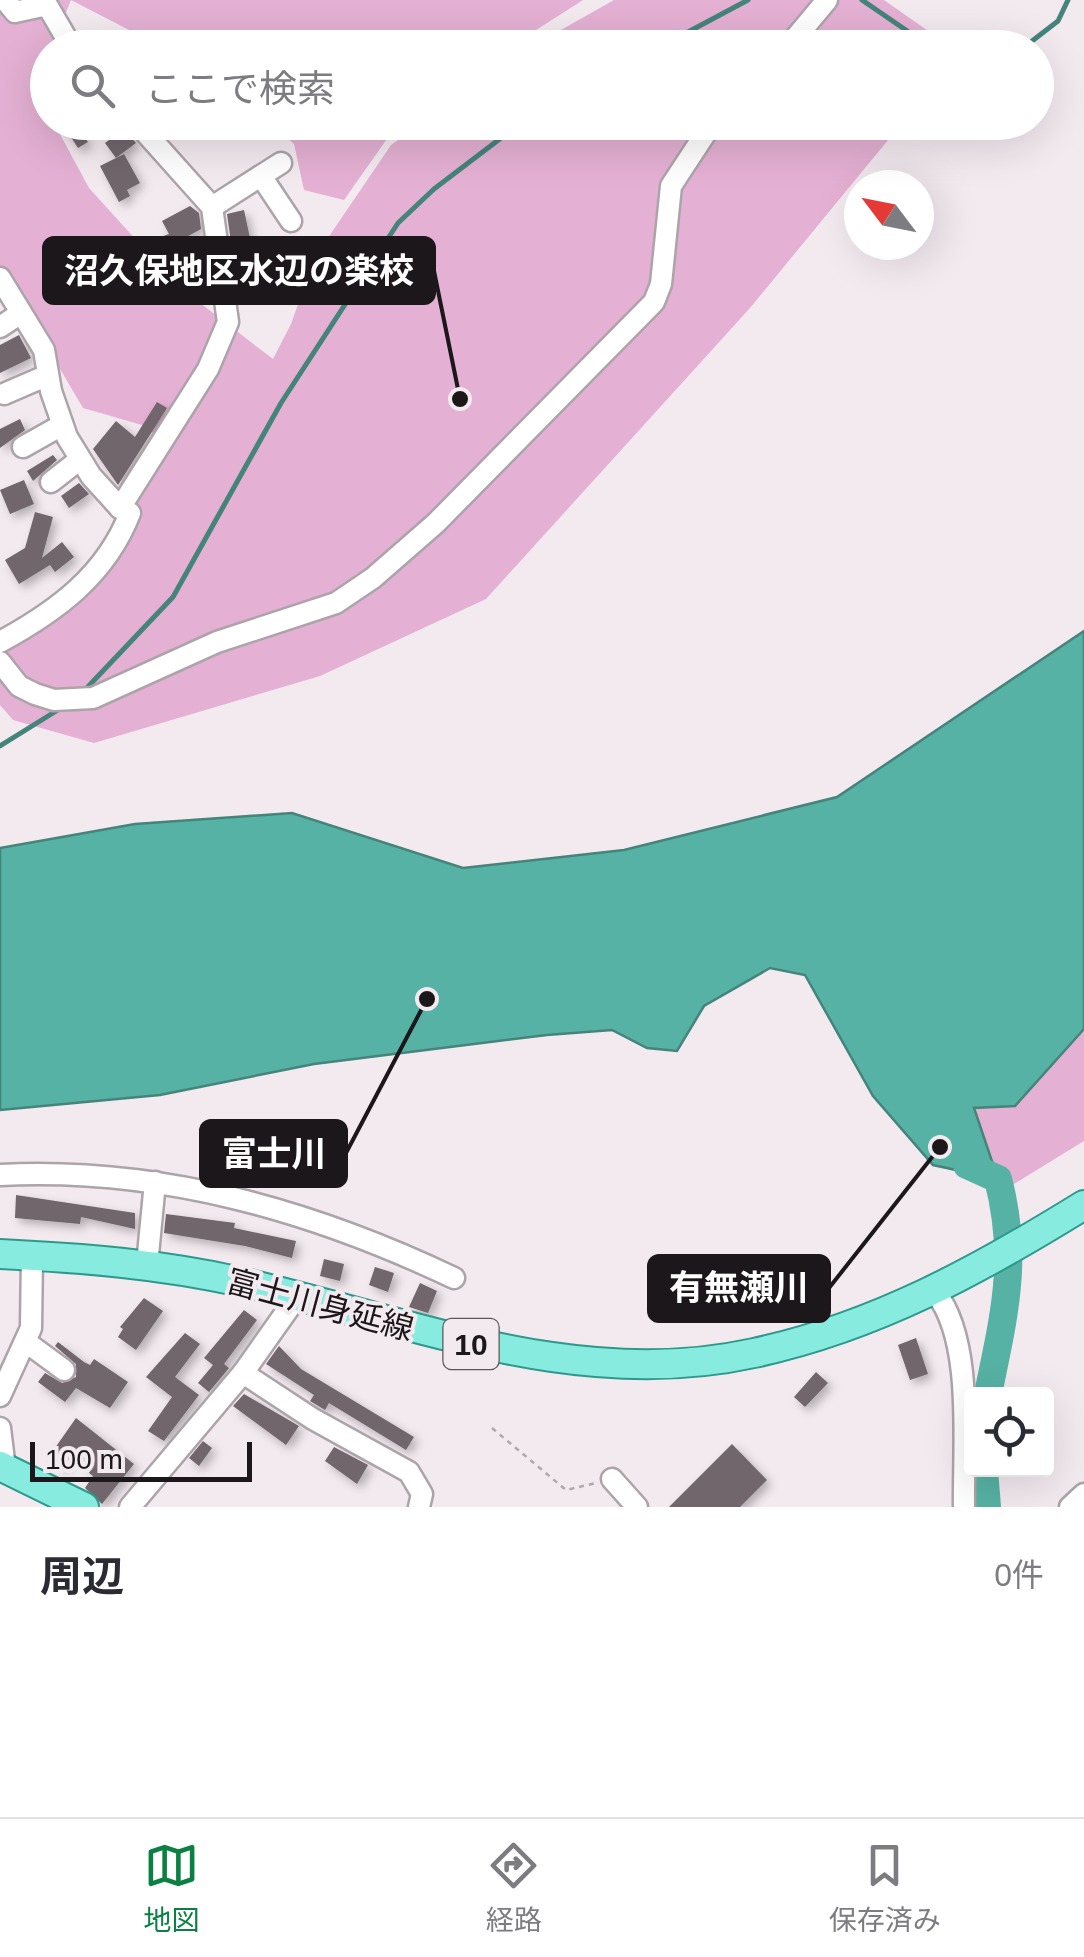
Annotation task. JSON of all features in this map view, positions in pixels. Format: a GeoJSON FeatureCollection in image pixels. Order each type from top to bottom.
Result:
{"type":"FeatureCollection","features":[{"type":"Feature","properties":{"kind":"main road","name":"富士川身延線"},"geometry":{"type":"LineString","coordinates":[[0,1254],[147,1265],[242,1283],[469,1344],[607,1363],[750,1354],[891,1312],[937,1291],[1084,1206]]}},
{"type":"Feature","properties":{"kind":"main road"},"geometry":{"type":"LineString","coordinates":[[3,1467],[84,1507]]}},
{"type":"Feature","properties":{"kind":"street"},"geometry":{"type":"LineString","coordinates":[[5,0],[15,12],[48,5],[62,30]]}},
{"type":"Feature","properties":{"kind":"street"},"geometry":{"type":"LineString","coordinates":[[802,30],[825,2]]}},
{"type":"Feature","properties":{"kind":"street"},"geometry":{"type":"LineString","coordinates":[[120,508],[208,368],[228,322],[221,249],[212,208],[152,140]]}},
{"type":"Feature","properties":{"kind":"street"},"geometry":{"type":"LineString","coordinates":[[0,662],[19,686],[54,700],[93,698],[217,642],[336,603],[373,578],[436,523],[654,302],[661,284],[671,186],[701,140]]}},
{"type":"Feature","properties":{"kind":"street"},"geometry":{"type":"LineString","coordinates":[[212,208],[281,163]]}},
{"type":"Feature","properties":{"kind":"street"},"geometry":{"type":"LineString","coordinates":[[261,176],[291,221]]}},
{"type":"Feature","properties":{"kind":"street"},"geometry":{"type":"LineString","coordinates":[[174,266],[221,249]]}},
{"type":"Feature","properties":{"kind":"street"},"geometry":{"type":"LineString","coordinates":[[0,278],[44,350],[62,425],[80,460],[120,508],[130,513],[104,566],[76,592],[0,642]]}},
{"type":"Feature","properties":{"kind":"street"},"geometry":{"type":"LineString","coordinates":[[0,328],[22,313]]}},
{"type":"Feature","properties":{"kind":"street"},"geometry":{"type":"LineString","coordinates":[[4,394],[48,374]]}},
{"type":"Feature","properties":{"kind":"street"},"geometry":{"type":"LineString","coordinates":[[23,446],[62,425]]}},
{"type":"Feature","properties":{"kind":"street"},"geometry":{"type":"LineString","coordinates":[[51,482],[80,460]]}},
{"type":"Feature","properties":{"kind":"street"},"geometry":{"type":"LineString","coordinates":[[0,1174],[109,1176],[154,1182],[299,1215],[359,1235],[454,1278]]}},
{"type":"Feature","properties":{"kind":"street"},"geometry":{"type":"LineString","coordinates":[[147,1265],[154,1182]]}},
{"type":"Feature","properties":{"kind":"street"},"geometry":{"type":"LineString","coordinates":[[0,1396],[31,1328],[32,1256]]}},
{"type":"Feature","properties":{"kind":"street"},"geometry":{"type":"LineString","coordinates":[[937,1291],[952,1312],[962,1376],[964,1507]]}},
{"type":"Feature","properties":{"kind":"street"},"geometry":{"type":"LineString","coordinates":[[130,1507],[244,1373],[296,1298]]}},
{"type":"Feature","properties":{"kind":"street"},"geometry":{"type":"LineString","coordinates":[[26,1342],[64,1370]]}},
{"type":"Feature","properties":{"kind":"street"},"geometry":{"type":"LineString","coordinates":[[244,1373],[409,1472],[422,1494],[419,1507]]}},
{"type":"Feature","properties":{"kind":"street"},"geometry":{"type":"LineString","coordinates":[[0,1428],[3,1467]]}},
{"type":"Feature","properties":{"kind":"street"},"geometry":{"type":"LineString","coordinates":[[612,1479],[637,1507]]}},
{"type":"Feature","properties":{"kind":"street"},"geometry":{"type":"LineString","coordinates":[[1070,1507],[1084,1494]]}},
{"type":"Feature","properties":{"kind":"path"},"geometry":{"type":"LineString","coordinates":[[492,1428],[566,1490],[612,1479]]}},
{"type":"Feature","properties":{"kind":"shaded area"},"geometry":{"type":"Polygon","coordinates":[[[0,0],[71,0],[59,30],[30,30],[30,140],[63,140],[89,188],[178,286],[273,359],[291,324],[315,257],[391,145],[398,140],[888,140],[863,170],[844,170],[844,194],[750,308],[486,599],[320,676],[94,743],[13,720],[0,705],[0,647],[104,566],[168,443],[142,425],[83,408],[0,267],[0,0]]]}},
{"type":"Feature","properties":{"kind":"shaded area"},"geometry":{"type":"Polygon","coordinates":[[[71,0],[583,0],[536,30],[129,30],[71,0]]]}},
{"type":"Feature","properties":{"kind":"shaded area"},"geometry":{"type":"Polygon","coordinates":[[[614,0],[884,0],[927,30],[561,30],[614,0]]]}},
{"type":"Feature","properties":{"kind":"shaded area"},"geometry":{"type":"Polygon","coordinates":[[[290,140],[386,140],[344,200],[304,190],[294,144],[290,140]]]}},
{"type":"Feature","properties":{"kind":"shaded area"},"geometry":{"type":"Polygon","coordinates":[[[1084,631],[1084,1029],[1015,1106],[974,1108],[998,1179],[933,1165],[873,1096],[805,975],[770,968],[704,1006],[677,1051],[647,1048],[612,1030],[547,1035],[314,1064],[160,1095],[0,1110],[0,848],[135,824],[292,813],[463,868],[624,850],[837,797],[1084,631]]]}},
{"type":"Feature","properties":{"kind":"shaded area"},"geometry":{"type":"Polygon","coordinates":[[[1084,1022],[1084,1141],[1001,1192],[973,1107],[1084,1022]]]}},
{"type":"Feature","properties":{"kind":"building"},"geometry":{"type":"Polygon","coordinates":[[[73,140],[86,140],[88,142],[78,148],[73,140]]]}},
{"type":"Feature","properties":{"kind":"building"},"geometry":{"type":"Polygon","coordinates":[[[133,140],[136,143],[116,158],[105,143],[133,140]]]}},
{"type":"Feature","properties":{"kind":"building"},"geometry":{"type":"Polygon","coordinates":[[[124,154],[140,183],[127,190],[130,196],[119,202],[100,166],[124,154]]]}},
{"type":"Feature","properties":{"kind":"building"},"geometry":{"type":"Polygon","coordinates":[[[190,206],[199,213],[201,229],[181,240],[184,248],[165,256],[158,238],[169,234],[162,221],[190,206]]]}},
{"type":"Feature","properties":{"kind":"building"},"geometry":{"type":"Polygon","coordinates":[[[244,210],[253,252],[233,256],[227,214],[244,210]]]}},
{"type":"Feature","properties":{"kind":"building"},"geometry":{"type":"Polygon","coordinates":[[[19,335],[31,358],[0,373],[0,345],[19,335]]]}},
{"type":"Feature","properties":{"kind":"building"},"geometry":{"type":"Polygon","coordinates":[[[157,402],[167,408],[118,485],[93,449],[116,421],[135,437],[157,402]]]}},
{"type":"Feature","properties":{"kind":"building"},"geometry":{"type":"Polygon","coordinates":[[[20,419],[25,430],[0,448],[0,429],[20,419]]]}},
{"type":"Feature","properties":{"kind":"building"},"geometry":{"type":"Polygon","coordinates":[[[53,455],[57,460],[33,481],[27,471],[53,455]]]}},
{"type":"Feature","properties":{"kind":"building"},"geometry":{"type":"Polygon","coordinates":[[[24,480],[34,504],[10,514],[0,490],[24,480]]]}},
{"type":"Feature","properties":{"kind":"building"},"geometry":{"type":"Polygon","coordinates":[[[79,483],[89,494],[69,508],[61,496],[79,483]]]}},
{"type":"Feature","properties":{"kind":"building"},"geometry":{"type":"Polygon","coordinates":[[[35,512],[53,517],[42,558],[62,542],[74,557],[55,572],[50,565],[19,584],[5,560],[25,548],[35,512]]]}},
{"type":"Feature","properties":{"kind":"building"},"geometry":{"type":"Polygon","coordinates":[[[16,1195],[135,1213],[135,1229],[81,1217],[80,1224],[15,1218],[16,1195]]]}},
{"type":"Feature","properties":{"kind":"building"},"geometry":{"type":"Polygon","coordinates":[[[166,1214],[235,1223],[234,1228],[296,1241],[292,1258],[164,1233],[166,1214]]]}},
{"type":"Feature","properties":{"kind":"building"},"geometry":{"type":"Polygon","coordinates":[[[324,1259],[344,1264],[340,1281],[320,1276],[324,1259]]]}},
{"type":"Feature","properties":{"kind":"building"},"geometry":{"type":"Polygon","coordinates":[[[375,1267],[394,1273],[388,1292],[369,1285],[375,1267]]]}},
{"type":"Feature","properties":{"kind":"building"},"geometry":{"type":"Polygon","coordinates":[[[420,1283],[437,1291],[428,1313],[409,1307],[420,1283]]]}},
{"type":"Feature","properties":{"kind":"building"},"geometry":{"type":"Polygon","coordinates":[[[144,1298],[163,1311],[136,1350],[118,1337],[123,1329],[120,1327],[144,1298]]]}},
{"type":"Feature","properties":{"kind":"building"},"geometry":{"type":"Polygon","coordinates":[[[244,1310],[257,1320],[224,1364],[229,1368],[209,1392],[198,1383],[213,1365],[204,1358],[244,1310]]]}},
{"type":"Feature","properties":{"kind":"building"},"geometry":{"type":"Polygon","coordinates":[[[185,1333],[200,1344],[175,1377],[199,1395],[164,1441],[148,1431],[172,1397],[146,1377],[185,1333]]]}},
{"type":"Feature","properties":{"kind":"building"},"geometry":{"type":"Polygon","coordinates":[[[916,1338],[928,1374],[910,1380],[898,1345],[916,1338]]]}},
{"type":"Feature","properties":{"kind":"building"},"geometry":{"type":"Polygon","coordinates":[[[58,1342],[84,1362],[90,1365],[94,1359],[128,1382],[110,1408],[76,1388],[65,1402],[38,1382],[45,1373],[62,1383],[76,1377],[76,1364],[55,1346],[58,1342]]]}},
{"type":"Feature","properties":{"kind":"building"},"geometry":{"type":"Polygon","coordinates":[[[279,1346],[301,1369],[414,1437],[406,1450],[329,1403],[325,1410],[310,1401],[314,1395],[266,1364],[279,1346]]]}},
{"type":"Feature","properties":{"kind":"building"},"geometry":{"type":"Polygon","coordinates":[[[816,1372],[828,1383],[805,1407],[794,1397],[816,1372]]]}},
{"type":"Feature","properties":{"kind":"building"},"geometry":{"type":"Polygon","coordinates":[[[244,1394],[299,1426],[286,1445],[233,1406],[244,1394]]]}},
{"type":"Feature","properties":{"kind":"building"},"geometry":{"type":"Polygon","coordinates":[[[76,1418],[134,1464],[102,1504],[85,1488],[93,1476],[89,1473],[92,1468],[73,1454],[63,1468],[48,1458],[76,1418]]]}},
{"type":"Feature","properties":{"kind":"building"},"geometry":{"type":"Polygon","coordinates":[[[203,1441],[212,1448],[199,1466],[189,1458],[203,1441]]]}},
{"type":"Feature","properties":{"kind":"building"},"geometry":{"type":"Polygon","coordinates":[[[732,1444],[767,1480],[740,1507],[669,1507],[732,1444]]]}},
{"type":"Feature","properties":{"kind":"building"},"geometry":{"type":"Polygon","coordinates":[[[334,1447],[368,1465],[357,1484],[325,1461],[334,1447]]]}},
{"type":"Feature","properties":{"kind":"waterway"},"geometry":{"type":"LineString","coordinates":[[692,30],[748,0]]}},
{"type":"Feature","properties":{"kind":"waterway"},"geometry":{"type":"LineString","coordinates":[[862,0],[906,30]]}},
{"type":"Feature","properties":{"kind":"waterway"},"geometry":{"type":"LineString","coordinates":[[1046,30],[1058,21],[1068,0]]}},
{"type":"Feature","properties":{"kind":"waterway"},"geometry":{"type":"LineString","coordinates":[[82,693],[173,597],[281,403],[398,223],[434,189],[498,140]]}},
{"type":"Feature","properties":{"kind":"waterway"},"geometry":{"type":"LineString","coordinates":[[0,746],[61,708]]}},
{"type":"Feature","properties":{"kind":"waterway"},"geometry":{"type":"LineString","coordinates":[[967,1165],[998,1179],[1008,1236],[1007,1287],[989,1387]]}},
{"type":"Feature","properties":{"kind":"waterway"},"geometry":{"type":"LineString","coordinates":[[985,1477],[987,1507]]}},
{"type":"Feature","properties":{"kind":"place","name":"沼久保地区水辺の楽校"},"geometry":{"type":"Point","coordinates":[460,399]}},
{"type":"Feature","properties":{"kind":"place","name":"富士川"},"geometry":{"type":"Point","coordinates":[427,999]}},
{"type":"Feature","properties":{"kind":"place","name":"有無瀬川"},"geometry":{"type":"Point","coordinates":[940,1147]}}]}
